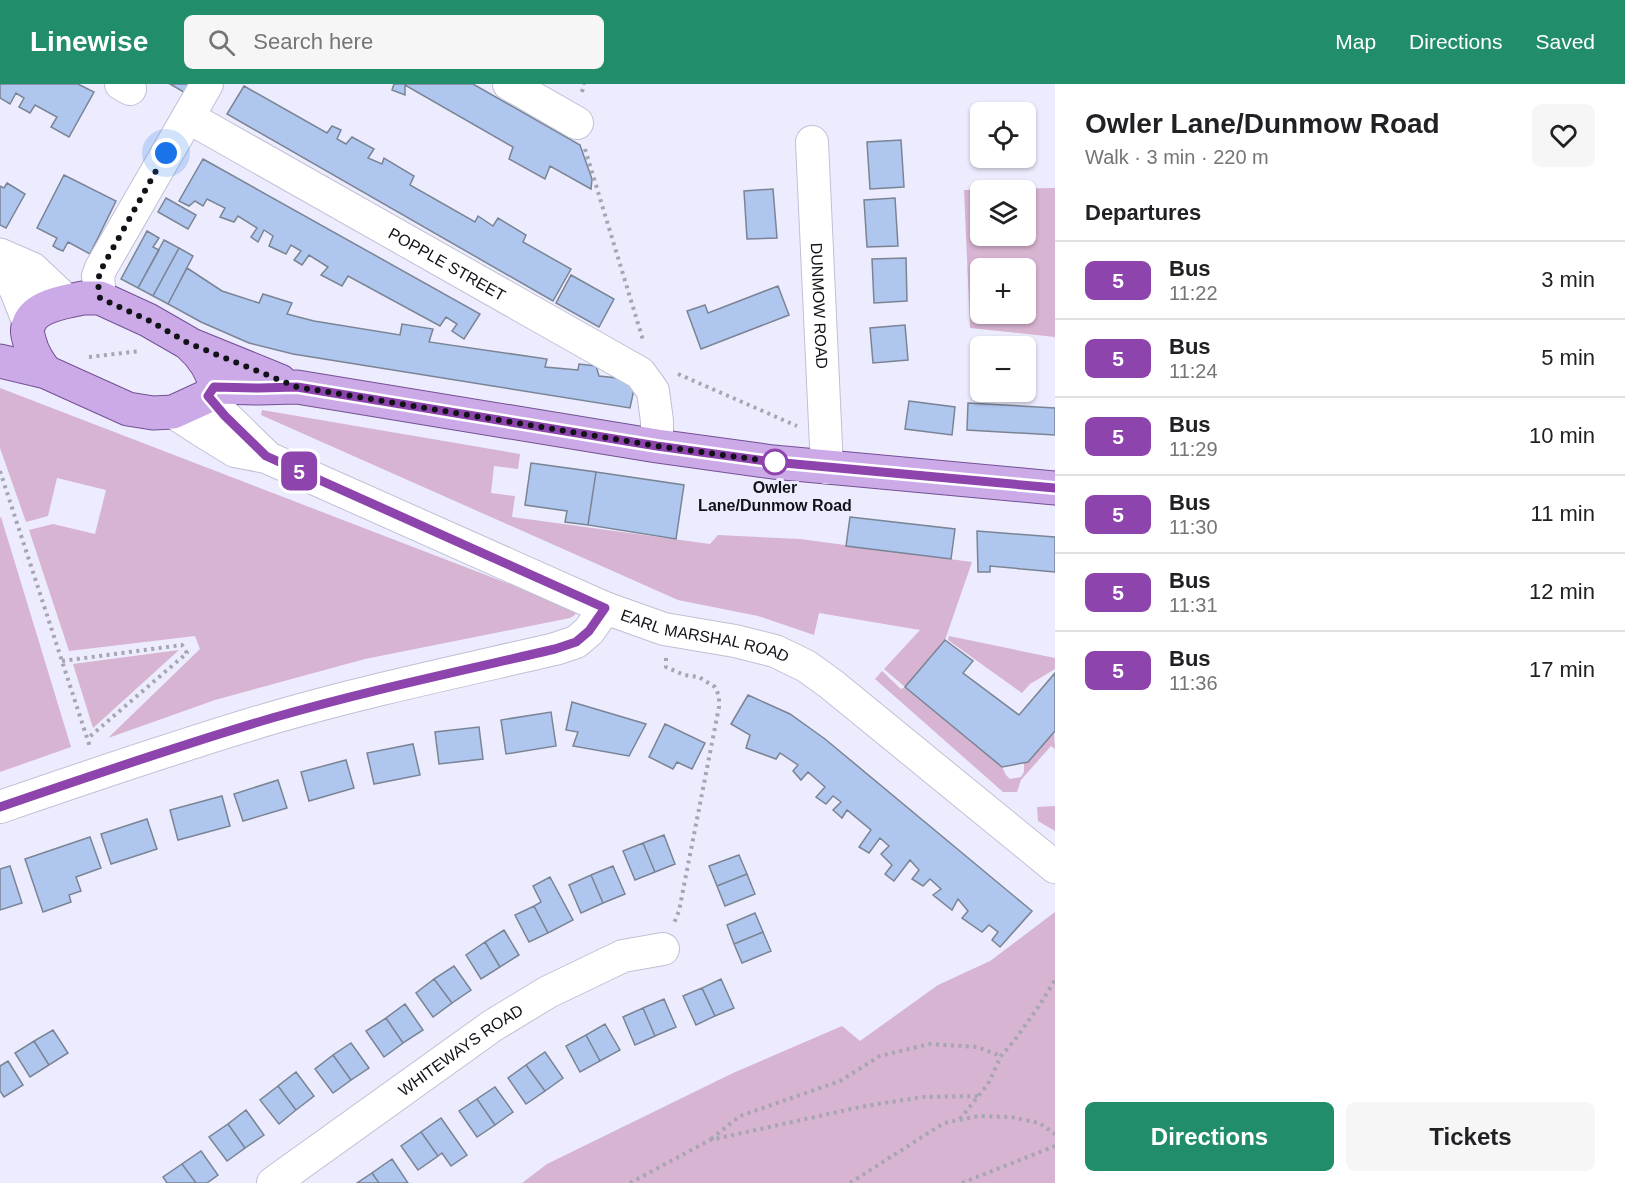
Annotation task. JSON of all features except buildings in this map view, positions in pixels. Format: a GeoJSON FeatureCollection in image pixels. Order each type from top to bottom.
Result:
{"type":"FeatureCollection","features":[{"type":"Feature","properties":{"kind":"main road"},"geometry":{"type":"LineString","coordinates":[[60,378],[37,361],[19,331],[44,309],[83,298],[101,283],[199,354],[213,377],[211,392]]}},
{"type":"Feature","properties":{"kind":"main road"},"geometry":{"type":"LineString","coordinates":[[176,336],[297,387]]}},
{"type":"Feature","properties":{"kind":"main road"},"geometry":{"type":"LineString","coordinates":[[0,361],[60,378],[128,409],[153,413],[173,412],[211,392],[297,387],[657,446],[773,462],[826,453],[1055,488]]}},
{"type":"Feature","properties":{"kind":"street"},"geometry":{"type":"LineString","coordinates":[[101,283],[207,84]]}},
{"type":"Feature","properties":{"kind":"street"},"geometry":{"type":"LineString","coordinates":[[509,84],[577,123]]}},
{"type":"Feature","properties":{"kind":"street","name":"POPPLE STREET"},"geometry":{"type":"LineString","coordinates":[[188,117],[645,367]]}},
{"type":"Feature","properties":{"kind":"street","name":"DUNMOW ROAD"},"geometry":{"type":"LineString","coordinates":[[812,142],[826,453]]}},
{"type":"Feature","properties":{"kind":"street"},"geometry":{"type":"LineString","coordinates":[[0,255],[32,269],[66,301]]}},
{"type":"Feature","properties":{"kind":"street"},"geometry":{"type":"LineString","coordinates":[[0,264],[16,289],[19,331]]}},
{"type":"Feature","properties":{"kind":"street"},"geometry":{"type":"LineString","coordinates":[[645,367],[653,391],[657,421],[657,446]]}},
{"type":"Feature","properties":{"kind":"street"},"geometry":{"type":"LineString","coordinates":[[211,392],[225,416],[266,456]]}},
{"type":"Feature","properties":{"kind":"street"},"geometry":{"type":"LineString","coordinates":[[173,412],[235,451],[266,456],[605,608]]}},
{"type":"Feature","properties":{"kind":"street","name":"EARL MARSHAL ROAD"},"geometry":{"type":"LineString","coordinates":[[0,807],[101,772],[273,718],[408,683],[555,649],[576,642],[589,631],[605,608],[664,629],[735,641],[775,651],[806,666],[1055,867]]}},
{"type":"Feature","properties":{"kind":"street","name":"WHITEWAYS ROAD"},"geometry":{"type":"LineString","coordinates":[[273,1183],[492,1026],[548,992],[623,956],[663,949]]}},
{"type":"Feature","properties":{"kind":"path"},"geometry":{"type":"LineString","coordinates":[[584,84],[577,123],[645,367],[826,453]]}},
{"type":"Feature","properties":{"kind":"path"},"geometry":{"type":"LineString","coordinates":[[60,378],[89,357],[153,349],[176,336]]}},
{"type":"Feature","properties":{"kind":"path"},"geometry":{"type":"LineString","coordinates":[[0,471],[87,739],[187,653],[182,645],[62,661]]}},
{"type":"Feature","properties":{"kind":"path"},"geometry":{"type":"LineString","coordinates":[[663,949],[679,911],[720,696],[715,687],[699,677],[684,675],[666,667],[664,629]]}},
{"type":"Feature","properties":{"kind":"path"},"geometry":{"type":"LineString","coordinates":[[959,1120],[988,1084],[1001,1056],[1039,1006],[1055,980]]}},
{"type":"Feature","properties":{"kind":"path"},"geometry":{"type":"LineString","coordinates":[[630,1183],[710,1140],[740,1116],[840,1081],[880,1056],[929,1044],[977,1047],[1001,1056]]}},
{"type":"Feature","properties":{"kind":"path"},"geometry":{"type":"LineString","coordinates":[[710,1140],[865,1106],[923,1097],[979,1096]]}},
{"type":"Feature","properties":{"kind":"path"},"geometry":{"type":"LineString","coordinates":[[850,1183],[944,1123],[979,1116],[1011,1117],[1039,1123],[1055,1134]]}},
{"type":"Feature","properties":{"kind":"path"},"geometry":{"type":"LineString","coordinates":[[962,1183],[1055,1146]]}},
{"type":"Feature","properties":{"kind":"shaded area"},"geometry":{"type":"Polygon","coordinates":[[[1036,188],[1055,188],[1055,337],[970,328],[964,190],[970,190],[970,246],[1036,246],[1036,188]]]}},
{"type":"Feature","properties":{"kind":"shaded area"},"geometry":{"type":"Polygon","coordinates":[[[0,388],[569,607],[576,613],[570,618],[365,659],[215,700],[108,738],[200,649],[195,636],[69,651],[29,530],[53,524],[95,534],[106,490],[57,478],[48,516],[26,522],[0,448],[0,388]]]}},
{"type":"Feature","properties":{"kind":"shaded area"},"geometry":{"type":"Polygon","coordinates":[[[262,410],[520,454],[518,469],[494,466],[491,493],[515,496],[512,517],[710,544],[718,535],[800,539],[972,562],[945,640],[906,687],[1002,767],[1010,779],[1021,777],[1024,772],[1024,763],[1028,762],[1054,732],[1055,749],[1051,746],[1021,780],[1017,792],[1003,792],[875,679],[882,671],[901,689],[905,687],[884,669],[920,630],[819,613],[814,635],[758,616],[678,600],[261,415],[262,410]]]}},
{"type":"Feature","properties":{"kind":"shaded area"},"geometry":{"type":"Polygon","coordinates":[[[0,518],[71,747],[0,772],[0,518]]]}},
{"type":"Feature","properties":{"kind":"shaded area"},"geometry":{"type":"Polygon","coordinates":[[[949,636],[1055,658],[1055,669],[1030,684],[1022,693],[948,640],[949,636]]]}},
{"type":"Feature","properties":{"kind":"shaded area"},"geometry":{"type":"Polygon","coordinates":[[[179,650],[93,728],[73,664],[179,650]]]}},
{"type":"Feature","properties":{"kind":"shaded area"},"geometry":{"type":"Polygon","coordinates":[[[1055,806],[1055,831],[1038,821],[1037,807],[1055,806]]]}},
{"type":"Feature","properties":{"kind":"shaded area"},"geometry":{"type":"Polygon","coordinates":[[[1055,912],[1055,1183],[522,1183],[547,1164],[733,1073],[842,1026],[860,1041],[938,985],[990,961],[1055,912]]]}},
{"type":"Feature","properties":{"kind":"bus line","name":"5"},"geometry":{"type":"LineString","coordinates":[[0,807],[101,772],[273,718],[408,683],[555,649],[576,642],[589,631],[605,608],[266,456],[208,396],[214,387],[297,387],[657,446],[773,462],[1055,488]]}},
{"type":"Feature","properties":{"kind":"place","name":"Owler Lane/Dunmow Road"},"geometry":{"type":"Point","coordinates":[775,462]}},
{"type":"Feature","properties":{"kind":"route"},"geometry":{"type":"LineString","coordinates":[[166,153],[102,268],[98,276],[98,286],[100,298],[148,320],[188,343],[297,387],[657,446],[775,462]]}}]}
